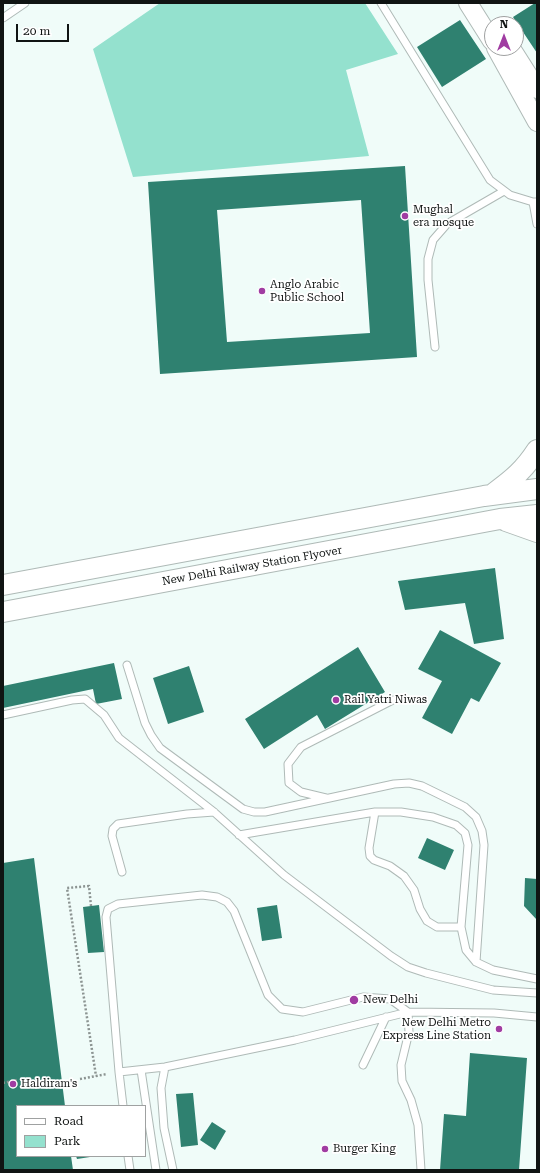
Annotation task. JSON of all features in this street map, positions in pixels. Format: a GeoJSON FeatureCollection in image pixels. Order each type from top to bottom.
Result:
{"type":"FeatureCollection","features":[{"type":"Feature","properties":{"kind":"main road"},"geometry":{"type":"LineString","coordinates":[[492,495],[514,479],[537,450]]}},
{"type":"Feature","properties":{"kind":"main road"},"geometry":{"type":"LineString","coordinates":[[3,585],[492,495],[537,489]]}},
{"type":"Feature","properties":{"kind":"main road","name":"New Delhi Railway Station Flyover"},"geometry":{"type":"LineString","coordinates":[[3,612],[500,520],[537,515]]}},
{"type":"Feature","properties":{"kind":"main road"},"geometry":{"type":"LineString","coordinates":[[500,520],[537,532]]}},
{"type":"Feature","properties":{"kind":"street"},"geometry":{"type":"LineString","coordinates":[[468,3],[484,28]]}},
{"type":"Feature","properties":{"kind":"street"},"geometry":{"type":"LineString","coordinates":[[483,3],[491,16]]}},
{"type":"Feature","properties":{"kind":"street"},"geometry":{"type":"LineString","coordinates":[[500,56],[537,122]]}},
{"type":"Feature","properties":{"kind":"street"},"geometry":{"type":"LineString","coordinates":[[516,56],[537,89]]}},
{"type":"Feature","properties":{"kind":"lane"},"geometry":{"type":"LineString","coordinates":[[3,18],[25,3]]}},
{"type":"Feature","properties":{"kind":"lane"},"geometry":{"type":"LineString","coordinates":[[381,3],[490,180],[510,195],[535,202],[537,224]]}},
{"type":"Feature","properties":{"kind":"lane"},"geometry":{"type":"LineString","coordinates":[[435,347],[428,280],[428,259],[433,240],[447,224],[504,191]]}},
{"type":"Feature","properties":{"kind":"lane"},"geometry":{"type":"LineString","coordinates":[[127,665],[145,723],[160,748],[244,809],[254,812],[265,812],[394,784],[409,783],[422,786],[465,807],[476,817],[482,831],[484,845],[476,962]]}},
{"type":"Feature","properties":{"kind":"lane"},"geometry":{"type":"LineString","coordinates":[[3,715],[72,700],[85,699],[104,716],[119,738],[214,812],[284,875],[391,956],[408,967],[493,990],[537,993]]}},
{"type":"Feature","properties":{"kind":"lane"},"geometry":{"type":"LineString","coordinates":[[328,799],[301,792],[289,783],[288,764],[301,747],[393,700]]}},
{"type":"Feature","properties":{"kind":"lane"},"geometry":{"type":"LineString","coordinates":[[122,872],[112,836],[113,828],[118,824],[187,814],[214,812]]}},
{"type":"Feature","properties":{"kind":"lane"},"geometry":{"type":"LineString","coordinates":[[239,835],[375,812],[401,812],[433,816],[456,825],[465,834],[468,846],[461,927],[466,950],[476,962],[493,970],[537,979]]}},
{"type":"Feature","properties":{"kind":"lane"},"geometry":{"type":"LineString","coordinates":[[375,812],[370,856],[374,860],[390,866],[404,876],[414,890],[420,909],[427,921],[437,927],[461,927]]}},
{"type":"Feature","properties":{"kind":"lane"},"geometry":{"type":"LineString","coordinates":[[123,1105],[106,917],[108,908],[118,904],[202,895],[217,897],[228,902],[234,911],[268,995],[282,1009],[303,1012],[363,997],[390,999],[408,1012]]}},
{"type":"Feature","properties":{"kind":"lane"},"geometry":{"type":"LineString","coordinates":[[408,1012],[409,1032],[401,1064],[402,1081],[412,1100],[418,1125],[421,1170]]}},
{"type":"Feature","properties":{"kind":"lane"},"geometry":{"type":"LineString","coordinates":[[119,1072],[165,1067],[295,1040],[408,1012],[494,1013],[537,1017]]}},
{"type":"Feature","properties":{"kind":"lane"},"geometry":{"type":"LineString","coordinates":[[363,1065],[386,1018]]}},
{"type":"Feature","properties":{"kind":"lane"},"geometry":{"type":"LineString","coordinates":[[165,1067],[161,1088],[164,1128],[173,1170]]}},
{"type":"Feature","properties":{"kind":"lane"},"geometry":{"type":"LineString","coordinates":[[141,1070],[156,1170]]}},
{"type":"Feature","properties":{"kind":"lane"},"geometry":{"type":"LineString","coordinates":[[128,1157],[130,1170]]}},
{"type":"Feature","properties":{"kind":"path"},"geometry":{"type":"LineString","coordinates":[[92,906],[89,886],[67,888],[96,1076]]}},
{"type":"Feature","properties":{"kind":"path"},"geometry":{"type":"LineString","coordinates":[[80,1078],[119,1072]]}},
{"type":"Feature","properties":{"kind":"path"},"geometry":{"type":"LineString","coordinates":[[3,1083],[17,1080]]}},
{"type":"Feature","properties":{"kind":"green space"},"geometry":{"type":"Polygon","coordinates":[[[160,3],[365,3],[398,54],[346,70],[369,156],[133,177],[93,49],[160,3]]]}},
{"type":"Feature","properties":{"kind":"building"},"geometry":{"type":"Polygon","coordinates":[[[537,3],[537,53],[524,34],[524,16],[515,16],[537,3]]]}},
{"type":"Feature","properties":{"kind":"building"},"geometry":{"type":"Polygon","coordinates":[[[460,20],[486,59],[442,87],[417,47],[460,20]]]}},
{"type":"Feature","properties":{"kind":"building"},"geometry":{"type":"Polygon","coordinates":[[[405,166],[417,357],[160,374],[148,182],[405,166]],[[361,200],[217,210],[227,342],[370,333],[361,200]]]}},
{"type":"Feature","properties":{"kind":"building"},"geometry":{"type":"Polygon","coordinates":[[[495,568],[504,639],[474,644],[465,603],[405,610],[398,581],[495,568]]]}},
{"type":"Feature","properties":{"kind":"building"},"geometry":{"type":"Polygon","coordinates":[[[440,630],[501,663],[479,702],[471,698],[452,734],[422,718],[442,681],[418,669],[440,630]]]}},
{"type":"Feature","properties":{"kind":"building"},"geometry":{"type":"Polygon","coordinates":[[[358,647],[385,692],[325,729],[317,715],[264,749],[245,719],[358,647]]]}},
{"type":"Feature","properties":{"kind":"building"},"geometry":{"type":"Polygon","coordinates":[[[114,663],[122,699],[96,704],[93,689],[3,708],[3,686],[114,663]]]}},
{"type":"Feature","properties":{"kind":"building"},"geometry":{"type":"Polygon","coordinates":[[[189,666],[204,712],[168,724],[153,678],[189,666]]]}},
{"type":"Feature","properties":{"kind":"building"},"geometry":{"type":"Polygon","coordinates":[[[427,838],[454,850],[445,870],[418,858],[427,838]]]}},
{"type":"Feature","properties":{"kind":"building"},"geometry":{"type":"Polygon","coordinates":[[[34,858],[65,1105],[16,1105],[16,1157],[71,1157],[73,1170],[3,1170],[3,863],[34,858]]]}},
{"type":"Feature","properties":{"kind":"building"},"geometry":{"type":"Polygon","coordinates":[[[525,878],[537,879],[537,920],[524,906],[525,878]]]}},
{"type":"Feature","properties":{"kind":"building"},"geometry":{"type":"Polygon","coordinates":[[[99,905],[104,952],[88,953],[83,907],[99,905]]]}},
{"type":"Feature","properties":{"kind":"building"},"geometry":{"type":"Polygon","coordinates":[[[277,905],[282,938],[262,941],[257,908],[277,905]]]}},
{"type":"Feature","properties":{"kind":"building"},"geometry":{"type":"Polygon","coordinates":[[[470,1053],[527,1058],[519,1170],[440,1170],[444,1114],[466,1116],[470,1053]]]}},
{"type":"Feature","properties":{"kind":"building"},"geometry":{"type":"Polygon","coordinates":[[[193,1093],[198,1145],[181,1147],[176,1094],[193,1093]]]}},
{"type":"Feature","properties":{"kind":"building"},"geometry":{"type":"Polygon","coordinates":[[[212,1122],[226,1131],[215,1150],[200,1140],[212,1122]]]}},
{"type":"Feature","properties":{"kind":"building"},"geometry":{"type":"Polygon","coordinates":[[[76,1157],[90,1157],[77,1159],[76,1157]]]}},
{"type":"Feature","properties":{"kind":"place","name":"Mughal era mosque"},"geometry":{"type":"Point","coordinates":[405,216]}},
{"type":"Feature","properties":{"kind":"place","name":"Anglo Arabic Public School"},"geometry":{"type":"Point","coordinates":[262,291]}},
{"type":"Feature","properties":{"kind":"place","name":"Rail Yatri Niwas"},"geometry":{"type":"Point","coordinates":[336,700]}},
{"type":"Feature","properties":{"kind":"place","name":"New Delhi"},"geometry":{"type":"Point","coordinates":[354,1000]}},
{"type":"Feature","properties":{"kind":"place","name":"New Delhi Metro Express Line Station"},"geometry":{"type":"Point","coordinates":[499,1029]}},
{"type":"Feature","properties":{"kind":"place","name":"Haldiram's"},"geometry":{"type":"Point","coordinates":[13,1084]}},
{"type":"Feature","properties":{"kind":"place","name":"Burger King"},"geometry":{"type":"Point","coordinates":[325,1149]}}]}
